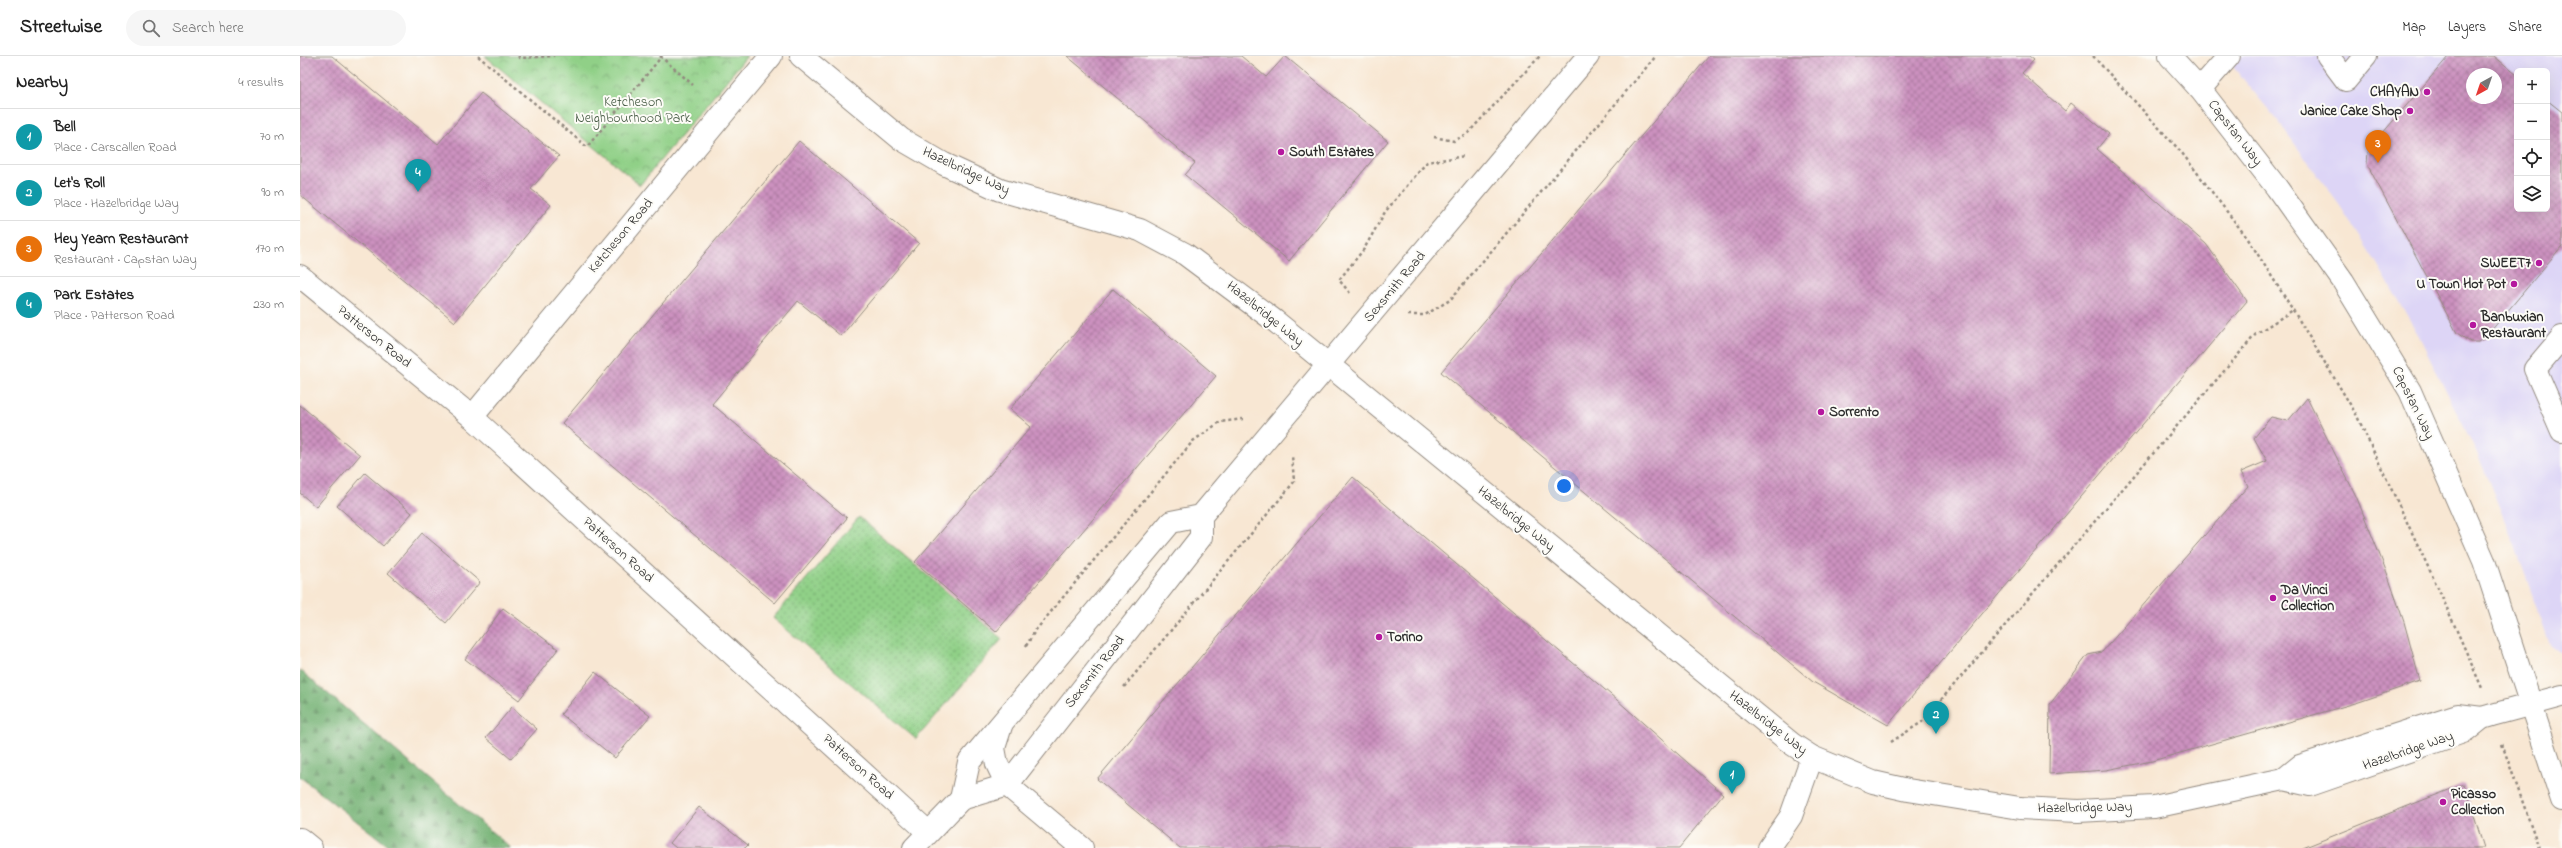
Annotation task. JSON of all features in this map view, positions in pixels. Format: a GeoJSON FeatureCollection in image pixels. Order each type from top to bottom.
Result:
{"type":"FeatureCollection","features":[{"type":"Feature","properties":{"kind":"street","name":"Ketcheson Road"},"geometry":{"type":"LineString","coordinates":[[472,417],[771,56]]}},
{"type":"Feature","properties":{"kind":"street","name":"Hazelbridge Way"},"geometry":{"type":"LineString","coordinates":[[800,56],[901,139],[944,164],[1000,190],[1140,230],[1185,254],[1227,284],[1329,366],[1761,720],[1812,757],[1873,782],[1908,790],[2020,808],[2078,811],[2154,807],[2284,779],[2310,785],[2466,731],[2487,717],[2562,696]]}},
{"type":"Feature","properties":{"kind":"street","name":"Sexsmith Road"},"geometry":{"type":"LineString","coordinates":[[1007,785],[1201,537],[1200,516],[1329,366],[1588,56]]}},
{"type":"Feature","properties":{"kind":"street","name":"Capstan Way"},"geometry":{"type":"LineString","coordinates":[[2170,56],[2200,90],[2277,188],[2343,281],[2410,391],[2484,561],[2532,704],[2562,800]]}},
{"type":"Feature","properties":{"kind":"street"},"geometry":{"type":"LineString","coordinates":[[2200,90],[2229,56]]}},
{"type":"Feature","properties":{"kind":"street"},"geometry":{"type":"LineString","coordinates":[[2328,56],[2346,80],[2366,56]]}},
{"type":"Feature","properties":{"kind":"street","name":"Patterson Road"},"geometry":{"type":"LineString","coordinates":[[300,276],[472,417],[928,832]]}},
{"type":"Feature","properties":{"kind":"street"},"geometry":{"type":"LineString","coordinates":[[2562,337],[2535,369],[2562,431]]}},
{"type":"Feature","properties":{"kind":"street"},"geometry":{"type":"LineString","coordinates":[[961,799],[969,762],[1171,522],[1200,516]]}},
{"type":"Feature","properties":{"kind":"street"},"geometry":{"type":"LineString","coordinates":[[1002,723],[994,748],[997,764],[1007,785],[1082,848]]}},
{"type":"Feature","properties":{"kind":"street"},"geometry":{"type":"LineString","coordinates":[[1769,848],[1791,816],[1812,757]]}},
{"type":"Feature","properties":{"kind":"street"},"geometry":{"type":"LineString","coordinates":[[914,848],[961,799],[1007,785]]}},
{"type":"Feature","properties":{"kind":"street"},"geometry":{"type":"LineString","coordinates":[[300,839],[311,848]]}},
{"type":"Feature","properties":{"kind":"path"},"geometry":{"type":"LineString","coordinates":[[478,56],[588,147],[661,57],[693,85]]}},
{"type":"Feature","properties":{"kind":"path"},"geometry":{"type":"LineString","coordinates":[[518,56],[520,58],[554,56]]}},
{"type":"Feature","properties":{"kind":"path"},"geometry":{"type":"LineString","coordinates":[[1434,137],[1454,141],[1468,133],[1540,56]]}},
{"type":"Feature","properties":{"kind":"path"},"geometry":{"type":"LineString","coordinates":[[1511,148],[1426,162],[1385,212],[1364,249],[1339,280],[1370,316],[1425,315],[1450,300],[1656,56]]}},
{"type":"Feature","properties":{"kind":"path"},"geometry":{"type":"LineString","coordinates":[[2093,56],[2186,159],[2248,239],[2356,414],[2439,590],[2539,848]]}},
{"type":"Feature","properties":{"kind":"path"},"geometry":{"type":"LineString","coordinates":[[1891,742],[1922,722],[2256,334],[2293,310]]}},
{"type":"Feature","properties":{"kind":"shaded area"},"geometry":{"type":"Polygon","coordinates":[[[2224,56],[2562,56],[2562,653],[2550,644],[2515,546],[2478,455],[2419,336],[2376,262],[2340,206],[2278,121],[2224,56]]]}},
{"type":"Feature","properties":{"kind":"green space","name":"Ketcheson Neighbourhood Park"},"geometry":{"type":"Polygon","coordinates":[[[485,56],[747,56],[640,185],[485,56]]]}},
{"type":"Feature","properties":{"kind":"green space"},"geometry":{"type":"Polygon","coordinates":[[[859,517],[1002,639],[916,739],[773,618],[859,517]]]}},
{"type":"Feature","properties":{"kind":"green space"},"geometry":{"type":"Polygon","coordinates":[[[300,670],[511,848],[391,848],[300,777],[300,670]]]}},
{"type":"Feature","properties":{"kind":"building"},"geometry":{"type":"Polygon","coordinates":[[[300,56],[332,56],[438,144],[481,93],[559,156],[531,189],[551,205],[455,322],[300,195],[300,56]]]}},
{"type":"Feature","properties":{"kind":"building","name":"South Estates"},"geometry":{"type":"Polygon","coordinates":[[[1067,56],[1241,56],[1266,77],[1285,56],[1388,141],[1289,261],[1185,175],[1195,163],[1067,56]]]}},
{"type":"Feature","properties":{"kind":"building","name":"Sorrento"},"geometry":{"type":"Polygon","coordinates":[[[1709,56],[2029,56],[2034,60],[2022,73],[2065,111],[2071,103],[2109,134],[2097,149],[2206,244],[2247,301],[1888,725],[1813,682],[1441,372],[1709,56]]]}},
{"type":"Feature","properties":{"kind":"building"},"geometry":{"type":"Polygon","coordinates":[[[2449,56],[2494,56],[2514,73],[2514,212],[2550,212],[2550,102],[2562,112],[2562,246],[2485,338],[2478,342],[2470,342],[2457,333],[2367,164],[2368,152],[2449,56]]]}},
{"type":"Feature","properties":{"kind":"building"},"geometry":{"type":"Polygon","coordinates":[[[799,141],[919,243],[841,336],[798,301],[712,404],[847,518],[775,603],[562,423],[799,141]]]}},
{"type":"Feature","properties":{"kind":"building"},"geometry":{"type":"Polygon","coordinates":[[[1113,289],[1216,376],[996,632],[915,562],[1031,427],[1010,409],[1113,289]]]}},
{"type":"Feature","properties":{"kind":"building","name":"Da Vinci Collection"},"geometry":{"type":"Polygon","coordinates":[[[2307,398],[2356,496],[2387,573],[2404,622],[2420,681],[2359,702],[2152,761],[2106,770],[2049,774],[2050,704],[2088,655],[2102,652],[2248,486],[2241,472],[2267,461],[2254,438],[2271,417],[2288,421],[2307,398]]]}},
{"type":"Feature","properties":{"kind":"building"},"geometry":{"type":"Polygon","coordinates":[[[300,405],[360,455],[316,507],[300,493],[300,405]]]}},
{"type":"Feature","properties":{"kind":"building"},"geometry":{"type":"Polygon","coordinates":[[[365,473],[412,513],[383,546],[337,506],[365,473]]]}},
{"type":"Feature","properties":{"kind":"building","name":"Torino"},"geometry":{"type":"Polygon","coordinates":[[[1353,477],[1617,700],[1723,794],[1679,848],[1180,848],[1097,779],[1353,477]]]}},
{"type":"Feature","properties":{"kind":"building"},"geometry":{"type":"Polygon","coordinates":[[[422,533],[480,582],[446,623],[388,573],[422,533]]]}},
{"type":"Feature","properties":{"kind":"building"},"geometry":{"type":"Polygon","coordinates":[[[503,608],[558,649],[519,700],[465,659],[503,608]]]}},
{"type":"Feature","properties":{"kind":"building"},"geometry":{"type":"Polygon","coordinates":[[[595,672],[650,716],[615,758],[561,714],[595,672]]]}},
{"type":"Feature","properties":{"kind":"building"},"geometry":{"type":"Polygon","coordinates":[[[512,707],[537,729],[511,759],[486,738],[512,707]]]}},
{"type":"Feature","properties":{"kind":"building","name":"Picasso Collection"},"geometry":{"type":"Polygon","coordinates":[[[2464,784],[2484,848],[2303,848],[2370,821],[2464,784]]]}},
{"type":"Feature","properties":{"kind":"building"},"geometry":{"type":"Polygon","coordinates":[[[699,807],[748,845],[745,848],[676,848],[670,843],[699,807]]]}},
{"type":"Feature","properties":{"kind":"place","name":"CHAYAN"},"geometry":{"type":"Point","coordinates":[2427,92]}},
{"type":"Feature","properties":{"kind":"place","name":"Janice Cake Shop"},"geometry":{"type":"Point","coordinates":[2410,111]}},
{"type":"Feature","properties":{"kind":"place","name":"South Estates"},"geometry":{"type":"Point","coordinates":[1281,152]}},
{"type":"Feature","properties":{"kind":"place","name":"Hey Yearn Restaurant"},"geometry":{"type":"Point","coordinates":[2378,163]}},
{"type":"Feature","properties":{"kind":"place","name":"Park Estates"},"geometry":{"type":"Point","coordinates":[418,192]}},
{"type":"Feature","properties":{"kind":"place","name":"SWEET7"},"geometry":{"type":"Point","coordinates":[2539,263]}},
{"type":"Feature","properties":{"kind":"place","name":"U Town Hot Pot"},"geometry":{"type":"Point","coordinates":[2514,284]}},
{"type":"Feature","properties":{"kind":"place","name":"Banbuxian Restaurant"},"geometry":{"type":"Point","coordinates":[2473,325]}},
{"type":"Feature","properties":{"kind":"place","name":"Sorrento"},"geometry":{"type":"Point","coordinates":[1821,412]}},
{"type":"Feature","properties":{"kind":"place","name":"Da Vinci Collection"},"geometry":{"type":"Point","coordinates":[2273,598]}},
{"type":"Feature","properties":{"kind":"place","name":"Torino"},"geometry":{"type":"Point","coordinates":[1379,637]}},
{"type":"Feature","properties":{"kind":"place","name":"Let's Roll"},"geometry":{"type":"Point","coordinates":[1936,734]}},
{"type":"Feature","properties":{"kind":"place","name":"Bell"},"geometry":{"type":"Point","coordinates":[1732,794]}},
{"type":"Feature","properties":{"kind":"place","name":"Picasso Collection"},"geometry":{"type":"Point","coordinates":[2443,802]}}]}
